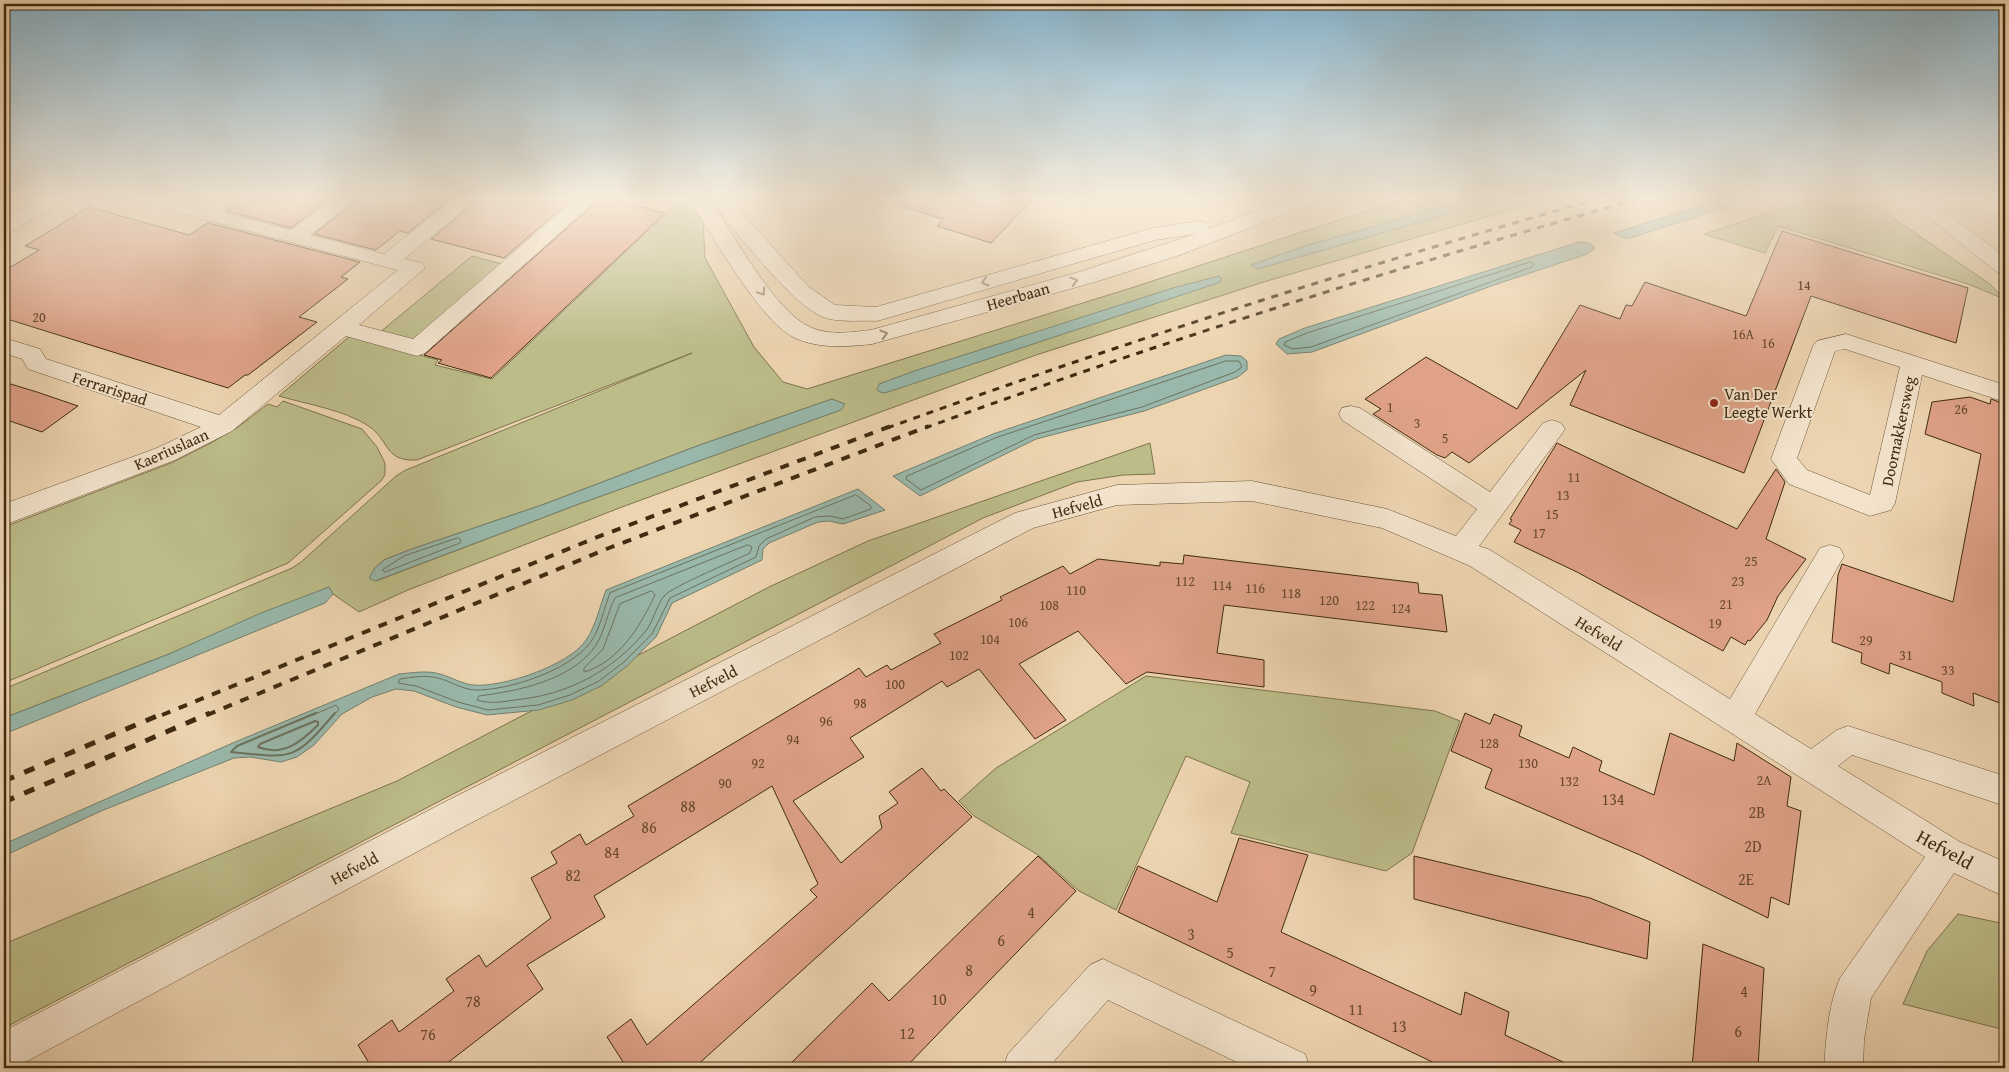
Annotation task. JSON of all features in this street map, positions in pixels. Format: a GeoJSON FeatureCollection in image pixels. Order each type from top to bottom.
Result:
{"type":"FeatureCollection","features":[{"type":"Feature","properties":{"kind":"street","name":"Kaeriuslaan"},"geometry":{"type":"LineString","coordinates":[[4,514],[166,454],[205,436],[223,425],[414,268],[335,247]]}},
{"type":"Feature","properties":{"kind":"street"},"geometry":{"type":"LineString","coordinates":[[388,261],[406,247]]}},
{"type":"Feature","properties":{"kind":"street"},"geometry":{"type":"LineString","coordinates":[[340,327],[417,348],[533,247]]}},
{"type":"Feature","properties":{"kind":"street","name":"Heerbaan"},"geometry":{"type":"LineString","coordinates":[[732,247],[778,316],[800,332],[836,341],[872,337],[1087,277],[1180,247]]}},
{"type":"Feature","properties":{"kind":"street","name":"Heerbaan"},"geometry":{"type":"LineString","coordinates":[[761,247],[801,292],[830,312],[877,314],[1108,247]]}},
{"type":"Feature","properties":{"kind":"street"},"geometry":{"type":"LineString","coordinates":[[1980,247],[2005,267]]}},
{"type":"Feature","properties":{"kind":"street","name":"Doornakkersweg"},"geometry":{"type":"LineString","coordinates":[[1913,363],[1882,503],[1870,506],[1798,478],[1784,459],[1825,346],[1846,341],[1913,363],[2005,394]]}},
{"type":"Feature","properties":{"kind":"street","name":"Ferrarispad"},"geometry":{"type":"LineString","coordinates":[[4,345],[32,354],[36,364],[223,425]]}},
{"type":"Feature","properties":{"kind":"street"},"geometry":{"type":"LineString","coordinates":[[1351,414],[1494,506]]}},
{"type":"Feature","properties":{"kind":"street"},"geometry":{"type":"LineString","coordinates":[[1461,550],[1552,429]]}},
{"type":"Feature","properties":{"kind":"street","name":"Hefveld"},"geometry":{"type":"LineString","coordinates":[[4,1052],[462,810],[1026,520],[1117,494],[1252,491],[1387,519],[1480,558],[1810,768],[1948,853],[2005,880]]}},
{"type":"Feature","properties":{"kind":"street"},"geometry":{"type":"LineString","coordinates":[[1735,720],[1830,556]]}},
{"type":"Feature","properties":{"kind":"street"},"geometry":{"type":"LineString","coordinates":[[1810,768],[1848,740],[2005,791]]}},
{"type":"Feature","properties":{"kind":"street"},"geometry":{"type":"LineString","coordinates":[[1844,1068],[1845,1040],[1853,991],[1948,853]]}},
{"type":"Feature","properties":{"kind":"street"},"geometry":{"type":"LineString","coordinates":[[1022,1068],[1104,978],[1291,1068]]}},
{"type":"Feature","properties":{"kind":"green space"},"geometry":{"type":"Polygon","coordinates":[[[631,247],[704,247],[705,258],[754,347],[783,382],[807,389],[1256,247],[1383,247],[1267,281],[1036,355],[622,507],[408,590],[359,612],[333,594],[329,587],[169,654],[4,718],[4,689],[292,568],[396,476],[406,470],[692,353],[417,460],[406,460],[392,453],[374,431],[358,420],[336,411],[279,396],[350,336],[438,360],[435,365],[492,379],[631,247]],[[832,399],[697,446],[542,505],[384,560],[375,568],[370,578],[376,581],[579,504],[840,410],[844,404],[832,399]]]}},
{"type":"Feature","properties":{"kind":"green space"},"geometry":{"type":"Polygon","coordinates":[[[1746,247],[1768,247],[1765,253],[1746,247]]]}},
{"type":"Feature","properties":{"kind":"green space"},"geometry":{"type":"Polygon","coordinates":[[[1847,247],[1936,247],[1990,284],[2004,299],[1968,284],[1847,247]]]}},
{"type":"Feature","properties":{"kind":"green space"},"geometry":{"type":"Polygon","coordinates":[[[472,256],[502,264],[411,342],[379,333],[472,256]]]}},
{"type":"Feature","properties":{"kind":"green space"},"geometry":{"type":"Polygon","coordinates":[[[283,401],[362,429],[377,447],[385,463],[385,475],[381,481],[288,563],[4,683],[4,527],[171,463],[238,427],[268,404],[277,407],[283,401]]]}},
{"type":"Feature","properties":{"kind":"green space"},"geometry":{"type":"Polygon","coordinates":[[[1150,443],[1155,474],[1123,475],[1077,482],[983,518],[4,1028],[4,944],[397,781],[769,587],[868,541],[1150,443]]]}},
{"type":"Feature","properties":{"kind":"green space"},"geometry":{"type":"Polygon","coordinates":[[[1146,676],[1435,711],[1460,721],[1412,853],[1386,871],[1231,833],[1250,782],[1186,756],[1116,910],[1079,891],[1038,855],[974,816],[959,801],[996,768],[1146,676]]]}},
{"type":"Feature","properties":{"kind":"green space"},"geometry":{"type":"Polygon","coordinates":[[[1958,914],[2005,924],[2005,1030],[1903,1004],[1927,951],[1958,914]]]}},
{"type":"Feature","properties":{"kind":"water"},"geometry":{"type":"Polygon","coordinates":[[[1302,247],[1334,247],[1258,269],[1251,265],[1302,247]]]}},
{"type":"Feature","properties":{"kind":"water"},"geometry":{"type":"Polygon","coordinates":[[[1563,247],[1595,248],[1587,254],[1494,285],[1312,352],[1287,354],[1276,344],[1279,339],[1305,328],[1563,247]]]}},
{"type":"Feature","properties":{"kind":"water"},"geometry":{"type":"Polygon","coordinates":[[[1219,276],[1221,282],[888,392],[882,393],[877,390],[879,384],[917,370],[1173,288],[1219,276]]]}},
{"type":"Feature","properties":{"kind":"water"},"geometry":{"type":"Polygon","coordinates":[[[1226,355],[1241,356],[1247,361],[1247,370],[1238,377],[1144,411],[1036,439],[920,496],[893,476],[993,434],[1226,355]]]}},
{"type":"Feature","properties":{"kind":"water"},"geometry":{"type":"Polygon","coordinates":[[[832,399],[845,404],[841,410],[579,504],[375,581],[369,578],[375,568],[384,560],[409,550],[542,505],[697,446],[832,399]]]}},
{"type":"Feature","properties":{"kind":"water"},"geometry":{"type":"Polygon","coordinates":[[[858,489],[885,510],[843,524],[829,521],[818,522],[769,543],[763,549],[762,560],[672,603],[656,637],[627,666],[601,686],[572,700],[539,710],[487,715],[456,707],[414,691],[396,689],[372,697],[342,714],[314,745],[297,757],[281,762],[250,757],[234,758],[101,811],[4,856],[4,844],[235,742],[399,674],[430,672],[473,685],[486,685],[517,679],[551,666],[566,658],[586,640],[595,622],[606,590],[858,489]]]}},
{"type":"Feature","properties":{"kind":"water"},"geometry":{"type":"Polygon","coordinates":[[[329,587],[333,594],[325,603],[4,734],[4,718],[169,654],[261,613],[329,587]]]}},
{"type":"Feature","properties":{"kind":"building"},"geometry":{"type":"Polygon","coordinates":[[[29,247],[302,247],[360,262],[341,277],[348,279],[299,317],[317,322],[228,388],[4,318],[4,271],[39,250],[29,247]]]}},
{"type":"Feature","properties":{"kind":"building"},"geometry":{"type":"Polygon","coordinates":[[[364,247],[380,247],[376,250],[364,247]]]}},
{"type":"Feature","properties":{"kind":"building"},"geometry":{"type":"Polygon","coordinates":[[[462,247],[517,247],[504,258],[462,247]]]}},
{"type":"Feature","properties":{"kind":"building"},"geometry":{"type":"Polygon","coordinates":[[[546,247],[629,247],[491,378],[438,363],[442,360],[424,355],[546,247]]]}},
{"type":"Feature","properties":{"kind":"building"},"geometry":{"type":"Polygon","coordinates":[[[1775,247],[1834,247],[1968,288],[1956,343],[1811,296],[1744,473],[1570,405],[1586,370],[1469,463],[1452,452],[1445,458],[1437,455],[1373,414],[1381,409],[1365,399],[1426,357],[1517,409],[1580,305],[1620,319],[1626,305],[1632,306],[1645,282],[1746,316],[1775,247]]]}},
{"type":"Feature","properties":{"kind":"building"},"geometry":{"type":"Polygon","coordinates":[[[4,382],[78,406],[42,432],[4,419],[4,382]]]}},
{"type":"Feature","properties":{"kind":"building"},"geometry":{"type":"Polygon","coordinates":[[[1970,397],[1990,404],[1991,399],[2005,404],[2005,705],[1973,693],[1974,706],[1942,693],[1942,682],[1890,663],[1889,674],[1861,663],[1862,653],[1832,642],[1838,575],[1842,564],[1953,602],[1981,454],[1925,434],[1932,402],[1970,397]]]}},
{"type":"Feature","properties":{"kind":"building"},"geometry":{"type":"Polygon","coordinates":[[[1557,443],[1737,529],[1776,469],[1785,482],[1766,539],[1806,559],[1778,596],[1767,620],[1750,641],[1748,640],[1745,645],[1731,637],[1723,651],[1577,572],[1514,542],[1521,530],[1509,524],[1512,520],[1510,519],[1557,443]]]}},
{"type":"Feature","properties":{"kind":"building"},"geometry":{"type":"Polygon","coordinates":[[[1184,555],[1418,583],[1419,593],[1442,595],[1447,632],[1224,605],[1217,653],[1264,660],[1264,687],[1147,672],[1126,684],[1078,631],[1019,664],[1066,720],[1035,739],[979,669],[947,687],[942,681],[850,738],[864,757],[793,801],[841,863],[882,828],[879,816],[898,803],[889,792],[922,768],[941,791],[944,789],[972,817],[694,1068],[621,1068],[625,1065],[607,1037],[631,1019],[647,1045],[817,897],[810,890],[818,884],[772,786],[594,896],[605,917],[527,965],[543,989],[441,1068],[372,1068],[358,1045],[392,1020],[399,1032],[454,991],[446,979],[479,955],[486,967],[551,918],[531,878],[557,863],[551,852],[580,834],[586,845],[634,816],[628,806],[859,668],[866,677],[887,665],[891,670],[941,643],[934,634],[1002,600],[1000,597],[1063,566],[1070,574],[1098,559],[1160,566],[1160,562],[1183,564],[1184,555]]]}},
{"type":"Feature","properties":{"kind":"building"},"geometry":{"type":"Polygon","coordinates":[[[1465,713],[1490,724],[1494,714],[1522,726],[1519,736],[1569,758],[1573,747],[1602,761],[1599,771],[1654,795],[1670,733],[1734,761],[1737,743],[1791,777],[1787,806],[1801,811],[1789,905],[1771,897],[1768,918],[1640,855],[1485,788],[1492,769],[1451,751],[1465,713]]]}},
{"type":"Feature","properties":{"kind":"building"},"geometry":{"type":"Polygon","coordinates":[[[1239,838],[1308,855],[1281,932],[1461,1015],[1465,992],[1509,1012],[1505,1035],[1576,1068],[1445,1068],[1118,912],[1138,866],[1217,902],[1239,838]]]}},
{"type":"Feature","properties":{"kind":"building"},"geometry":{"type":"Polygon","coordinates":[[[1038,856],[1076,891],[905,1068],[786,1068],[872,983],[889,1001],[1038,856]]]}},
{"type":"Feature","properties":{"kind":"building"},"geometry":{"type":"Polygon","coordinates":[[[1414,856],[1590,898],[1650,922],[1647,959],[1414,899],[1414,856]]]}},
{"type":"Feature","properties":{"kind":"building"},"geometry":{"type":"Polygon","coordinates":[[[1703,944],[1764,968],[1758,1068],[1692,1068],[1703,944]]]}},
{"type":"Feature","properties":{"kind":"railway"},"geometry":{"type":"LineString","coordinates":[[887,428],[1154,335],[1433,247]]}},
{"type":"Feature","properties":{"kind":"railway"},"geometry":{"type":"LineString","coordinates":[[925,428],[1193,335],[1473,247]]}},
{"type":"Feature","properties":{"kind":"railway"},"geometry":{"type":"LineString","coordinates":[[162,715],[595,538],[891,426]]}},
{"type":"Feature","properties":{"kind":"railway"},"geometry":{"type":"LineString","coordinates":[[207,715],[609,548],[929,426]]}},
{"type":"Feature","properties":{"kind":"railway"},"geometry":{"type":"LineString","coordinates":[[4,781],[164,713]]}},
{"type":"Feature","properties":{"kind":"railway"},"geometry":{"type":"LineString","coordinates":[[4,802],[210,713]]}},
{"type":"Feature","properties":{"kind":"place","name":"Van Der Leegte Werkt"},"geometry":{"type":"Point","coordinates":[1714,403]}}]}
